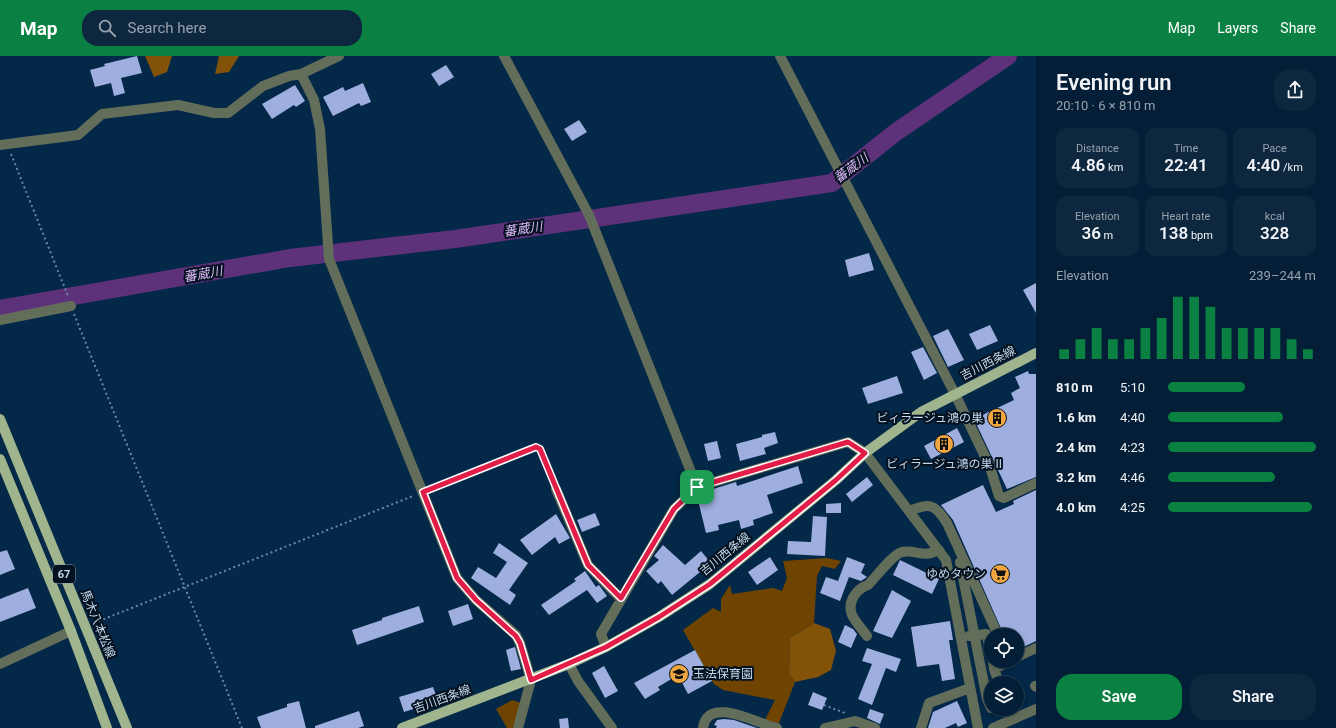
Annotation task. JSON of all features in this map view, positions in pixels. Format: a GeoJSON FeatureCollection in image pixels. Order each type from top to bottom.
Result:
{"type":"FeatureCollection","features":[{"type":"Feature","properties":{"kind":"main road","name":"吉川西条線"},"geometry":{"type":"LineString","coordinates":[[402,728],[531,680],[569,664],[606,647],[659,617],[710,584],[836,480],[865,453],[921,412],[1036,353]]}},
{"type":"Feature","properties":{"kind":"main road","name":"馬木八本松線"},"geometry":{"type":"LineString","coordinates":[[0,419],[127,728]]}},
{"type":"Feature","properties":{"kind":"main road","name":"67"},"geometry":{"type":"LineString","coordinates":[[0,459],[71,631],[108,728]]}},
{"type":"Feature","properties":{"kind":"street"},"geometry":{"type":"LineString","coordinates":[[4,145],[78,135],[102,114],[178,104],[214,113],[228,113],[263,86],[289,76],[301,74],[339,56]]}},
{"type":"Feature","properties":{"kind":"street"},"geometry":{"type":"LineString","coordinates":[[504,56],[591,219],[697,487]]}},
{"type":"Feature","properties":{"kind":"street"},"geometry":{"type":"LineString","coordinates":[[780,56],[955,394],[990,467],[999,496],[1004,498],[1036,483]]}},
{"type":"Feature","properties":{"kind":"street"},"geometry":{"type":"LineString","coordinates":[[301,74],[314,100],[320,129],[328,254],[457,578],[476,600],[516,636],[520,643],[531,680],[518,728]]}},
{"type":"Feature","properties":{"kind":"street"},"geometry":{"type":"LineString","coordinates":[[0,320],[71,306]]}},
{"type":"Feature","properties":{"kind":"street"},"geometry":{"type":"LineString","coordinates":[[606,647],[601,634],[621,598],[674,509],[697,487],[848,442],[865,453],[946,560],[978,728]]}},
{"type":"Feature","properties":{"kind":"street"},"geometry":{"type":"LineString","coordinates":[[556,489],[588,565],[621,598]]}},
{"type":"Feature","properties":{"kind":"street"},"geometry":{"type":"LineString","coordinates":[[909,511],[926,505],[933,506],[938,510],[947,523],[995,628]]}},
{"type":"Feature","properties":{"kind":"street"},"geometry":{"type":"LineString","coordinates":[[867,636],[851,613],[855,592],[868,585],[898,553],[907,552],[929,556],[938,550]]}},
{"type":"Feature","properties":{"kind":"street"},"geometry":{"type":"LineString","coordinates":[[962,552],[959,557],[984,679]]}},
{"type":"Feature","properties":{"kind":"street"},"geometry":{"type":"LineString","coordinates":[[0,664],[71,631]]}},
{"type":"Feature","properties":{"kind":"street"},"geometry":{"type":"LineString","coordinates":[[961,638],[984,634]]}},
{"type":"Feature","properties":{"kind":"street"},"geometry":{"type":"LineString","coordinates":[[1024,654],[1036,648]]}},
{"type":"Feature","properties":{"kind":"street"},"geometry":{"type":"LineString","coordinates":[[569,664],[578,680],[612,728]]}},
{"type":"Feature","properties":{"kind":"street"},"geometry":{"type":"LineString","coordinates":[[921,728],[929,703],[970,688]]}},
{"type":"Feature","properties":{"kind":"street"},"geometry":{"type":"LineString","coordinates":[[993,728],[1036,709]]}},
{"type":"Feature","properties":{"kind":"street"},"geometry":{"type":"LineString","coordinates":[[703,728],[708,718],[715,713],[728,712],[765,726],[777,728]]}},
{"type":"Feature","properties":{"kind":"street"},"geometry":{"type":"LineString","coordinates":[[825,728],[841,726],[855,721],[875,728]]}},
{"type":"Feature","properties":{"kind":"path"},"geometry":{"type":"LineString","coordinates":[[4,145],[10,151],[66,291]]}},
{"type":"Feature","properties":{"kind":"path"},"geometry":{"type":"LineString","coordinates":[[71,306],[242,728]]}},
{"type":"Feature","properties":{"kind":"path"},"geometry":{"type":"LineString","coordinates":[[85,626],[184,588],[536,447],[540,449],[556,489]]}},
{"type":"Feature","properties":{"kind":"path"},"geometry":{"type":"LineString","coordinates":[[824,705],[844,713]]}},
{"type":"Feature","properties":{"kind":"shaded area"},"geometry":{"type":"Polygon","coordinates":[[[145,56],[172,56],[167,72],[154,77],[145,56]]]}},
{"type":"Feature","properties":{"kind":"shaded area"},"geometry":{"type":"Polygon","coordinates":[[[219,56],[239,56],[229,72],[215,74],[219,56]]]}},
{"type":"Feature","properties":{"kind":"shaded area"},"geometry":{"type":"Polygon","coordinates":[[[827,558],[841,561],[835,569],[822,566],[817,576],[814,623],[790,638],[789,674],[795,682],[779,723],[764,722],[775,700],[723,690],[714,684],[683,630],[713,608],[721,612],[721,599],[730,585],[732,594],[773,588],[782,591],[787,578],[783,561],[827,558]]]}},
{"type":"Feature","properties":{"kind":"shaded area"},"geometry":{"type":"Polygon","coordinates":[[[814,623],[830,629],[836,651],[831,670],[818,677],[795,682],[789,674],[790,638],[814,623]]]}},
{"type":"Feature","properties":{"kind":"shaded area"},"geometry":{"type":"Polygon","coordinates":[[[512,700],[521,703],[513,728],[507,728],[496,709],[512,700]]]}},
{"type":"Feature","properties":{"kind":"building"},"geometry":{"type":"Polygon","coordinates":[[[137,56],[142,73],[121,78],[125,93],[114,96],[111,83],[95,87],[90,70],[105,66],[104,64],[137,56]]]}},
{"type":"Feature","properties":{"kind":"building"},"geometry":{"type":"Polygon","coordinates":[[[446,65],[454,77],[439,86],[431,74],[446,65]]]}},
{"type":"Feature","properties":{"kind":"building"},"geometry":{"type":"Polygon","coordinates":[[[363,83],[371,102],[361,106],[359,103],[333,116],[323,97],[343,87],[345,91],[363,83]]]}},
{"type":"Feature","properties":{"kind":"building"},"geometry":{"type":"Polygon","coordinates":[[[295,85],[305,101],[296,107],[294,105],[272,119],[262,104],[295,85]]]}},
{"type":"Feature","properties":{"kind":"building"},"geometry":{"type":"Polygon","coordinates":[[[579,120],[587,132],[572,141],[564,129],[579,120]]]}},
{"type":"Feature","properties":{"kind":"building"},"geometry":{"type":"Polygon","coordinates":[[[869,253],[874,270],[849,277],[845,260],[869,253]]]}},
{"type":"Feature","properties":{"kind":"building"},"geometry":{"type":"Polygon","coordinates":[[[1036,283],[1036,313],[1023,290],[1036,283]]]}},
{"type":"Feature","properties":{"kind":"building"},"geometry":{"type":"Polygon","coordinates":[[[990,325],[998,341],[977,350],[969,334],[990,325]]]}},
{"type":"Feature","properties":{"kind":"building"},"geometry":{"type":"Polygon","coordinates":[[[948,329],[964,360],[948,367],[933,336],[948,329]]]}},
{"type":"Feature","properties":{"kind":"building"},"geometry":{"type":"Polygon","coordinates":[[[923,347],[937,373],[924,380],[911,352],[923,347]]]}},
{"type":"Feature","properties":{"kind":"building"},"geometry":{"type":"Polygon","coordinates":[[[1028,371],[1029,374],[1036,374],[1036,477],[1007,489],[974,419],[1014,400],[1011,393],[1020,388],[1015,377],[1028,371]]]}},
{"type":"Feature","properties":{"kind":"building"},"geometry":{"type":"Polygon","coordinates":[[[897,376],[903,393],[868,404],[862,388],[897,376]]]}},
{"type":"Feature","properties":{"kind":"building","name":"ビィラージュ鴻の巣 II"},"geometry":{"type":"Polygon","coordinates":[[[957,428],[964,442],[931,459],[924,446],[957,428]]]}},
{"type":"Feature","properties":{"kind":"building"},"geometry":{"type":"Polygon","coordinates":[[[775,432],[778,443],[764,448],[766,454],[740,461],[736,444],[775,432]]]}},
{"type":"Feature","properties":{"kind":"building"},"geometry":{"type":"Polygon","coordinates":[[[717,441],[721,458],[708,461],[704,444],[717,441]]]}},
{"type":"Feature","properties":{"kind":"building"},"geometry":{"type":"Polygon","coordinates":[[[798,466],[803,483],[767,495],[773,513],[753,520],[754,525],[741,529],[739,520],[718,525],[719,530],[706,533],[697,496],[700,493],[736,482],[737,486],[798,466]]]}},
{"type":"Feature","properties":{"kind":"building"},"geometry":{"type":"Polygon","coordinates":[[[867,477],[873,485],[852,502],[846,494],[867,477]]]}},
{"type":"Feature","properties":{"kind":"building","name":"ゆめタウン"},"geometry":{"type":"Polygon","coordinates":[[[983,485],[996,512],[1014,504],[1013,501],[1036,490],[1036,641],[1024,647],[1024,628],[1001,628],[953,520],[941,505],[983,485]]]}},
{"type":"Feature","properties":{"kind":"building"},"geometry":{"type":"Polygon","coordinates":[[[841,503],[841,513],[826,513],[826,504],[841,503]]]}},
{"type":"Feature","properties":{"kind":"building"},"geometry":{"type":"Polygon","coordinates":[[[595,513],[600,525],[582,532],[577,520],[595,513]]]}},
{"type":"Feature","properties":{"kind":"building"},"geometry":{"type":"Polygon","coordinates":[[[556,514],[570,538],[559,544],[555,537],[532,555],[520,540],[556,514]]]}},
{"type":"Feature","properties":{"kind":"building"},"geometry":{"type":"Polygon","coordinates":[[[813,516],[827,517],[825,556],[787,554],[788,541],[811,542],[813,516]]]}},
{"type":"Feature","properties":{"kind":"building"},"geometry":{"type":"Polygon","coordinates":[[[499,543],[528,563],[509,590],[516,595],[510,605],[471,578],[478,567],[496,578],[507,562],[493,553],[499,543]]]}},
{"type":"Feature","properties":{"kind":"building"},"geometry":{"type":"Polygon","coordinates":[[[663,545],[685,565],[701,551],[711,563],[672,595],[661,581],[658,584],[646,571],[659,560],[654,556],[663,545]]]}},
{"type":"Feature","properties":{"kind":"building"},"geometry":{"type":"Polygon","coordinates":[[[7,550],[15,569],[0,575],[0,552],[7,550]]]}},
{"type":"Feature","properties":{"kind":"building"},"geometry":{"type":"Polygon","coordinates":[[[770,557],[778,570],[757,585],[748,572],[770,557]]]}},
{"type":"Feature","properties":{"kind":"building"},"geometry":{"type":"Polygon","coordinates":[[[847,557],[865,564],[861,573],[867,577],[861,581],[849,577],[840,601],[820,593],[826,577],[838,581],[847,557]]]}},
{"type":"Feature","properties":{"kind":"building"},"geometry":{"type":"Polygon","coordinates":[[[900,560],[939,579],[932,594],[893,575],[900,560]]]}},
{"type":"Feature","properties":{"kind":"building"},"geometry":{"type":"Polygon","coordinates":[[[585,571],[596,587],[599,585],[607,596],[597,603],[587,590],[549,615],[541,605],[576,581],[574,579],[585,571]]]}},
{"type":"Feature","properties":{"kind":"building"},"geometry":{"type":"Polygon","coordinates":[[[28,588],[36,608],[0,622],[0,599],[28,588]]]}},
{"type":"Feature","properties":{"kind":"building"},"geometry":{"type":"Polygon","coordinates":[[[892,590],[911,601],[892,638],[873,631],[892,590]]]}},
{"type":"Feature","properties":{"kind":"building"},"geometry":{"type":"Polygon","coordinates":[[[468,604],[473,619],[453,626],[448,611],[468,604]]]}},
{"type":"Feature","properties":{"kind":"building"},"geometry":{"type":"Polygon","coordinates":[[[419,606],[424,622],[357,645],[352,630],[419,606]]]}},
{"type":"Feature","properties":{"kind":"building"},"geometry":{"type":"Polygon","coordinates":[[[950,621],[953,640],[949,640],[955,679],[942,681],[939,664],[917,667],[911,627],[950,621]]]}},
{"type":"Feature","properties":{"kind":"building"},"geometry":{"type":"Polygon","coordinates":[[[845,625],[853,629],[857,634],[851,648],[838,642],[845,625]]]}},
{"type":"Feature","properties":{"kind":"building"},"geometry":{"type":"Polygon","coordinates":[[[515,647],[521,669],[511,671],[506,650],[515,647]]]}},
{"type":"Feature","properties":{"kind":"building"},"geometry":{"type":"Polygon","coordinates":[[[867,648],[901,659],[896,672],[886,668],[872,705],[858,699],[872,664],[862,661],[867,648]]]}},
{"type":"Feature","properties":{"kind":"building"},"geometry":{"type":"Polygon","coordinates":[[[695,650],[712,681],[688,694],[678,675],[658,687],[660,690],[645,699],[634,683],[695,650]]]}},
{"type":"Feature","properties":{"kind":"building"},"geometry":{"type":"Polygon","coordinates":[[[604,666],[618,691],[605,698],[592,673],[604,666]]]}},
{"type":"Feature","properties":{"kind":"building"},"geometry":{"type":"Polygon","coordinates":[[[433,687],[438,701],[404,712],[399,697],[433,687]]]}},
{"type":"Feature","properties":{"kind":"building"},"geometry":{"type":"Polygon","coordinates":[[[813,692],[827,698],[822,710],[808,705],[813,692]]]}},
{"type":"Feature","properties":{"kind":"building"},"geometry":{"type":"Polygon","coordinates":[[[299,701],[306,728],[261,728],[257,717],[287,707],[287,704],[299,701]]]}},
{"type":"Feature","properties":{"kind":"building"},"geometry":{"type":"Polygon","coordinates":[[[957,701],[967,723],[958,727],[956,723],[945,728],[928,728],[933,712],[957,701]]]}},
{"type":"Feature","properties":{"kind":"building"},"geometry":{"type":"Polygon","coordinates":[[[870,709],[884,714],[880,724],[867,718],[870,709]]]}},
{"type":"Feature","properties":{"kind":"building"},"geometry":{"type":"Polygon","coordinates":[[[359,711],[364,726],[358,728],[315,728],[315,726],[359,711]]]}},
{"type":"Feature","properties":{"kind":"building"},"geometry":{"type":"Polygon","coordinates":[[[568,718],[569,728],[560,728],[559,719],[568,718]]]}},
{"type":"Feature","properties":{"kind":"building"},"geometry":{"type":"Polygon","coordinates":[[[717,720],[734,720],[757,728],[716,728],[717,726],[714,725],[717,720]]]}},
{"type":"Feature","properties":{"kind":"waterway","name":"蕃蔵川"},"geometry":{"type":"LineString","coordinates":[[0,309],[290,258],[455,239],[832,183],[896,132],[1008,56]]}},
{"type":"Feature","properties":{"kind":"place","name":"ビィラージュ鴻の巣"},"geometry":{"type":"Point","coordinates":[997,418]}},
{"type":"Feature","properties":{"kind":"place","name":"ビィラージュ鴻の巣 II"},"geometry":{"type":"Point","coordinates":[944,444]}},
{"type":"Feature","properties":{"kind":"place","name":"ゆめタウン"},"geometry":{"type":"Point","coordinates":[1000,574]}},
{"type":"Feature","properties":{"kind":"place","name":"玉法保育園"},"geometry":{"type":"Point","coordinates":[679,674]}},
{"type":"Feature","properties":{"kind":"route"},"geometry":{"type":"LineString","coordinates":[[848,442],[865,453],[836,480],[710,584],[659,617],[606,647],[531,680],[520,643],[516,636],[476,600],[464,588],[457,578],[423,492],[536,447],[540,449],[588,565],[621,598],[674,509],[697,487],[848,442]]}}]}
